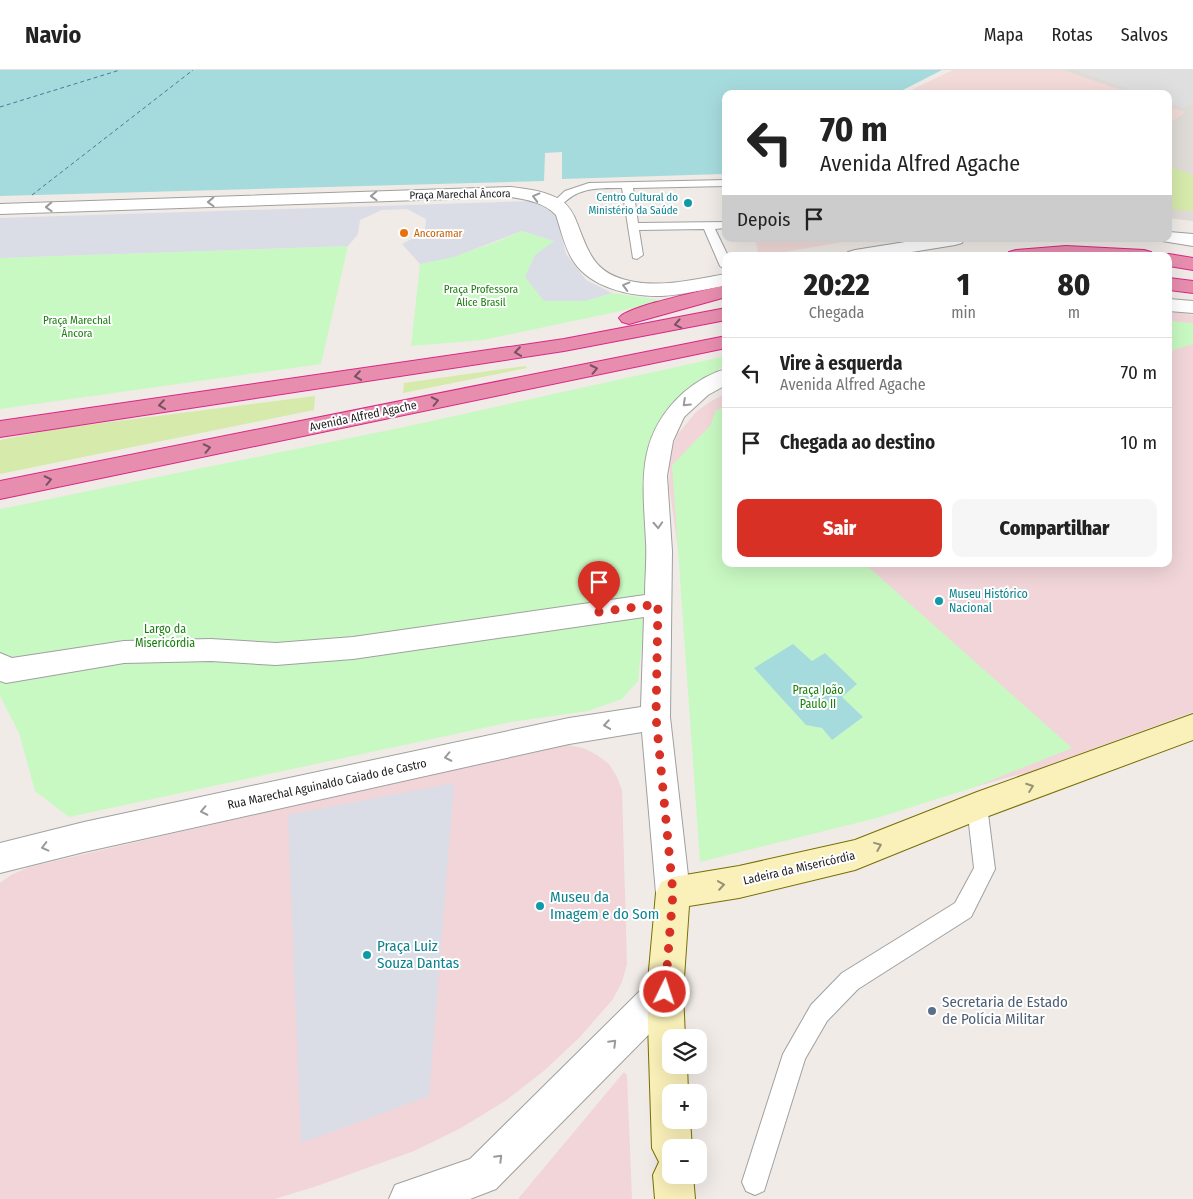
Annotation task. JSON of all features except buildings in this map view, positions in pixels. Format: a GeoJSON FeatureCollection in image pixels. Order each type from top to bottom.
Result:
{"type":"FeatureCollection","features":[{"type":"Feature","properties":{"kind":"highway"},"geometry":{"type":"LineString","coordinates":[[1172,260],[1193,264]]}},
{"type":"Feature","properties":{"kind":"highway"},"geometry":{"type":"LineString","coordinates":[[1172,284],[1193,287]]}},
{"type":"Feature","properties":{"kind":"highway"},"geometry":{"type":"LineString","coordinates":[[564,345],[645,312],[722,292]]}},
{"type":"Feature","properties":{"kind":"highway"},"geometry":{"type":"LineString","coordinates":[[0,429],[564,345],[722,315]]}},
{"type":"Feature","properties":{"kind":"highway","name":"Avenida Alfred Agache"},"geometry":{"type":"LineString","coordinates":[[0,490],[722,343]]}},
{"type":"Feature","properties":{"kind":"street","name":"Praça Marechal Âncora"},"geometry":{"type":"LineString","coordinates":[[0,209],[504,192],[537,196],[556,205]]}},
{"type":"Feature","properties":{"kind":"street"},"geometry":{"type":"LineString","coordinates":[[556,205],[564,213],[582,260],[595,272],[615,283],[635,288],[661,290],[722,281]]}},
{"type":"Feature","properties":{"kind":"street"},"geometry":{"type":"LineString","coordinates":[[1172,237],[1193,240]]}},
{"type":"Feature","properties":{"kind":"street"},"geometry":{"type":"LineString","coordinates":[[879,252],[937,242]]}},
{"type":"Feature","properties":{"kind":"street"},"geometry":{"type":"LineString","coordinates":[[1172,305],[1193,307]]}},
{"type":"Feature","properties":{"kind":"street"},"geometry":{"type":"LineString","coordinates":[[672,1139],[665,992],[673,893],[656,717],[659,551],[656,476],[661,441],[675,413],[700,390],[722,378]]}},
{"type":"Feature","properties":{"kind":"street"},"geometry":{"type":"LineString","coordinates":[[0,665],[6,671],[124,652],[211,650],[276,654],[354,648],[658,604]]}},
{"type":"Feature","properties":{"kind":"street","name":"Rua Marechal Aguinaldo Caiado de Castro"},"geometry":{"type":"LineString","coordinates":[[0,858],[84,837],[569,731],[656,717]]}},
{"type":"Feature","properties":{"kind":"street","name":"Ladeira da Misericórdia"},"geometry":{"type":"LineString","coordinates":[[673,893],[739,882],[855,856],[977,806],[1193,727]]}},
{"type":"Feature","properties":{"kind":"street"},"geometry":{"type":"LineString","coordinates":[[409,1199],[464,1190],[482,1175],[665,992]]}},
{"type":"Feature","properties":{"kind":"street"},"geometry":{"type":"LineString","coordinates":[[674,1184],[675,1199]]}},
{"type":"Feature","properties":{"kind":"lane"},"geometry":{"type":"LineString","coordinates":[[556,205],[563,196],[575,188],[595,185],[722,182]]}},
{"type":"Feature","properties":{"kind":"lane"},"geometry":{"type":"LineString","coordinates":[[627,184],[637,255]]}},
{"type":"Feature","properties":{"kind":"lane"},"geometry":{"type":"LineString","coordinates":[[634,227],[722,225]]}},
{"type":"Feature","properties":{"kind":"lane"},"geometry":{"type":"LineString","coordinates":[[708,226],[722,257]]}},
{"type":"Feature","properties":{"kind":"lane"},"geometry":{"type":"LineString","coordinates":[[755,1182],[795,1054],[819,1013],[850,981],[963,910],[985,869],[977,806]]}},
{"type":"Feature","properties":{"kind":"shaded area"},"geometry":{"type":"Polygon","coordinates":[[[953,70],[1193,70],[1193,221],[1172,218],[1172,90],[911,90],[953,70]]]}},
{"type":"Feature","properties":{"kind":"shaded area"},"geometry":{"type":"Polygon","coordinates":[[[1064,70],[1193,70],[1193,221],[1172,218],[1172,122],[1185,112],[1172,108],[1172,90],[1121,90],[1064,70]]]}},
{"type":"Feature","properties":{"kind":"shaded area"},"geometry":{"type":"Polygon","coordinates":[[[1074,70],[1193,70],[1193,103],[1184,108],[1172,104],[1172,90],[1131,90],[1074,70]]]}},
{"type":"Feature","properties":{"kind":"shaded area"},"geometry":{"type":"Polygon","coordinates":[[[533,201],[556,215],[566,254],[586,280],[612,293],[585,301],[544,301],[525,277],[535,255],[554,241],[522,231],[454,257],[420,264],[402,244],[425,232],[426,219],[407,209],[382,210],[360,220],[358,234],[348,246],[0,258],[0,218],[533,201]]]}},
{"type":"Feature","properties":{"kind":"shaded area"},"geometry":{"type":"Polygon","coordinates":[[[756,242],[843,242],[785,252],[758,252],[756,242]]]}},
{"type":"Feature","properties":{"kind":"shaded area","name":"Museu Histórico Nacional"},"geometry":{"type":"Polygon","coordinates":[[[1172,312],[1193,315],[1193,712],[1032,771],[862,818],[691,638],[669,486],[670,464],[674,443],[678,434],[696,412],[722,395],[722,567],[1172,567],[1172,312]]]}},
{"type":"Feature","properties":{"kind":"shaded area"},"geometry":{"type":"Polygon","coordinates":[[[553,745],[583,748],[597,755],[609,764],[622,790],[627,964],[622,982],[613,999],[580,1037],[545,1070],[505,1101],[461,1128],[414,1151],[275,1199],[0,1199],[0,883],[11,875],[29,867],[553,745]]]}},
{"type":"Feature","properties":{"kind":"shaded area","name":"Praça Luiz Souza Dantas"},"geometry":{"type":"Polygon","coordinates":[[[454,783],[429,1096],[301,1143],[288,815],[454,783]]]}},
{"type":"Feature","properties":{"kind":"shaded area"},"geometry":{"type":"Polygon","coordinates":[[[624,1072],[627,1075],[632,1199],[518,1199],[624,1072]]]}},
{"type":"Feature","properties":{"kind":"green space"},"geometry":{"type":"Polygon","coordinates":[[[1172,167],[1193,175],[1193,211],[1172,209],[1172,167]]]}},
{"type":"Feature","properties":{"kind":"green space","name":"Praça Professora Alice Brasil"},"geometry":{"type":"Polygon","coordinates":[[[522,231],[554,241],[585,301],[612,293],[668,301],[483,340],[411,346],[420,264],[497,242],[522,231]]]}},
{"type":"Feature","properties":{"kind":"green space","name":"Praça Marechal Âncora"},"geometry":{"type":"Polygon","coordinates":[[[348,246],[321,364],[0,409],[0,258],[348,246]]]}},
{"type":"Feature","properties":{"kind":"green space"},"geometry":{"type":"Polygon","coordinates":[[[1172,321],[1193,323],[1193,344],[1172,350],[1172,321]]]}},
{"type":"Feature","properties":{"kind":"green space","name":"Largo da Misericórdia"},"geometry":{"type":"Polygon","coordinates":[[[722,357],[722,367],[675,404],[646,605],[638,681],[622,699],[588,711],[511,722],[69,817],[35,791],[19,733],[0,696],[0,509],[404,427],[722,357]]]}},
{"type":"Feature","properties":{"kind":"green space"},"geometry":{"type":"Polygon","coordinates":[[[525,366],[527,368],[403,393],[404,383],[525,366]]]}},
{"type":"Feature","properties":{"kind":"green space"},"geometry":{"type":"Polygon","coordinates":[[[315,396],[314,410],[0,474],[0,440],[55,429],[315,396]]]}},
{"type":"Feature","properties":{"kind":"green space","name":"Praça João Paulo II"},"geometry":{"type":"Polygon","coordinates":[[[722,408],[722,567],[868,567],[1072,748],[972,788],[877,818],[700,862],[672,465],[710,426],[716,410],[722,408]]]}},
{"type":"Feature","properties":{"kind":"water"},"geometry":{"type":"Polygon","coordinates":[[[0,70],[942,70],[903,90],[722,90],[722,174],[562,179],[562,152],[545,153],[544,181],[0,196],[0,70]]]}},
{"type":"Feature","properties":{"kind":"water"},"geometry":{"type":"Polygon","coordinates":[[[793,644],[812,661],[825,653],[857,684],[842,697],[863,717],[832,740],[822,728],[806,725],[754,668],[793,644]]]}},
{"type":"Feature","properties":{"kind":"ferry route"},"geometry":{"type":"LineString","coordinates":[[0,107],[120,70]]}},
{"type":"Feature","properties":{"kind":"ferry route"},"geometry":{"type":"LineString","coordinates":[[32,195],[193,70]]}},
{"type":"Feature","properties":{"kind":"place","name":"Centro Cultural do Ministério da Saúde"},"geometry":{"type":"Point","coordinates":[688,203]}},
{"type":"Feature","properties":{"kind":"place","name":"Ancoramar"},"geometry":{"type":"Point","coordinates":[404,233]}},
{"type":"Feature","properties":{"kind":"place","name":"Museu Histórico Nacional"},"geometry":{"type":"Point","coordinates":[939,601]}},
{"type":"Feature","properties":{"kind":"place","name":"Museu da Imagem e do Som"},"geometry":{"type":"Point","coordinates":[540,906]}},
{"type":"Feature","properties":{"kind":"place","name":"Praça Luiz Souza Dantas"},"geometry":{"type":"Point","coordinates":[367,955]}},
{"type":"Feature","properties":{"kind":"place","name":"Secretaria de Estado de Polícia Militar"},"geometry":{"type":"Point","coordinates":[932,1011]}},
{"type":"Feature","properties":{"kind":"route"},"geometry":{"type":"LineString","coordinates":[[599,612],[658,604],[656,717],[673,893],[665,992]]}}]}
